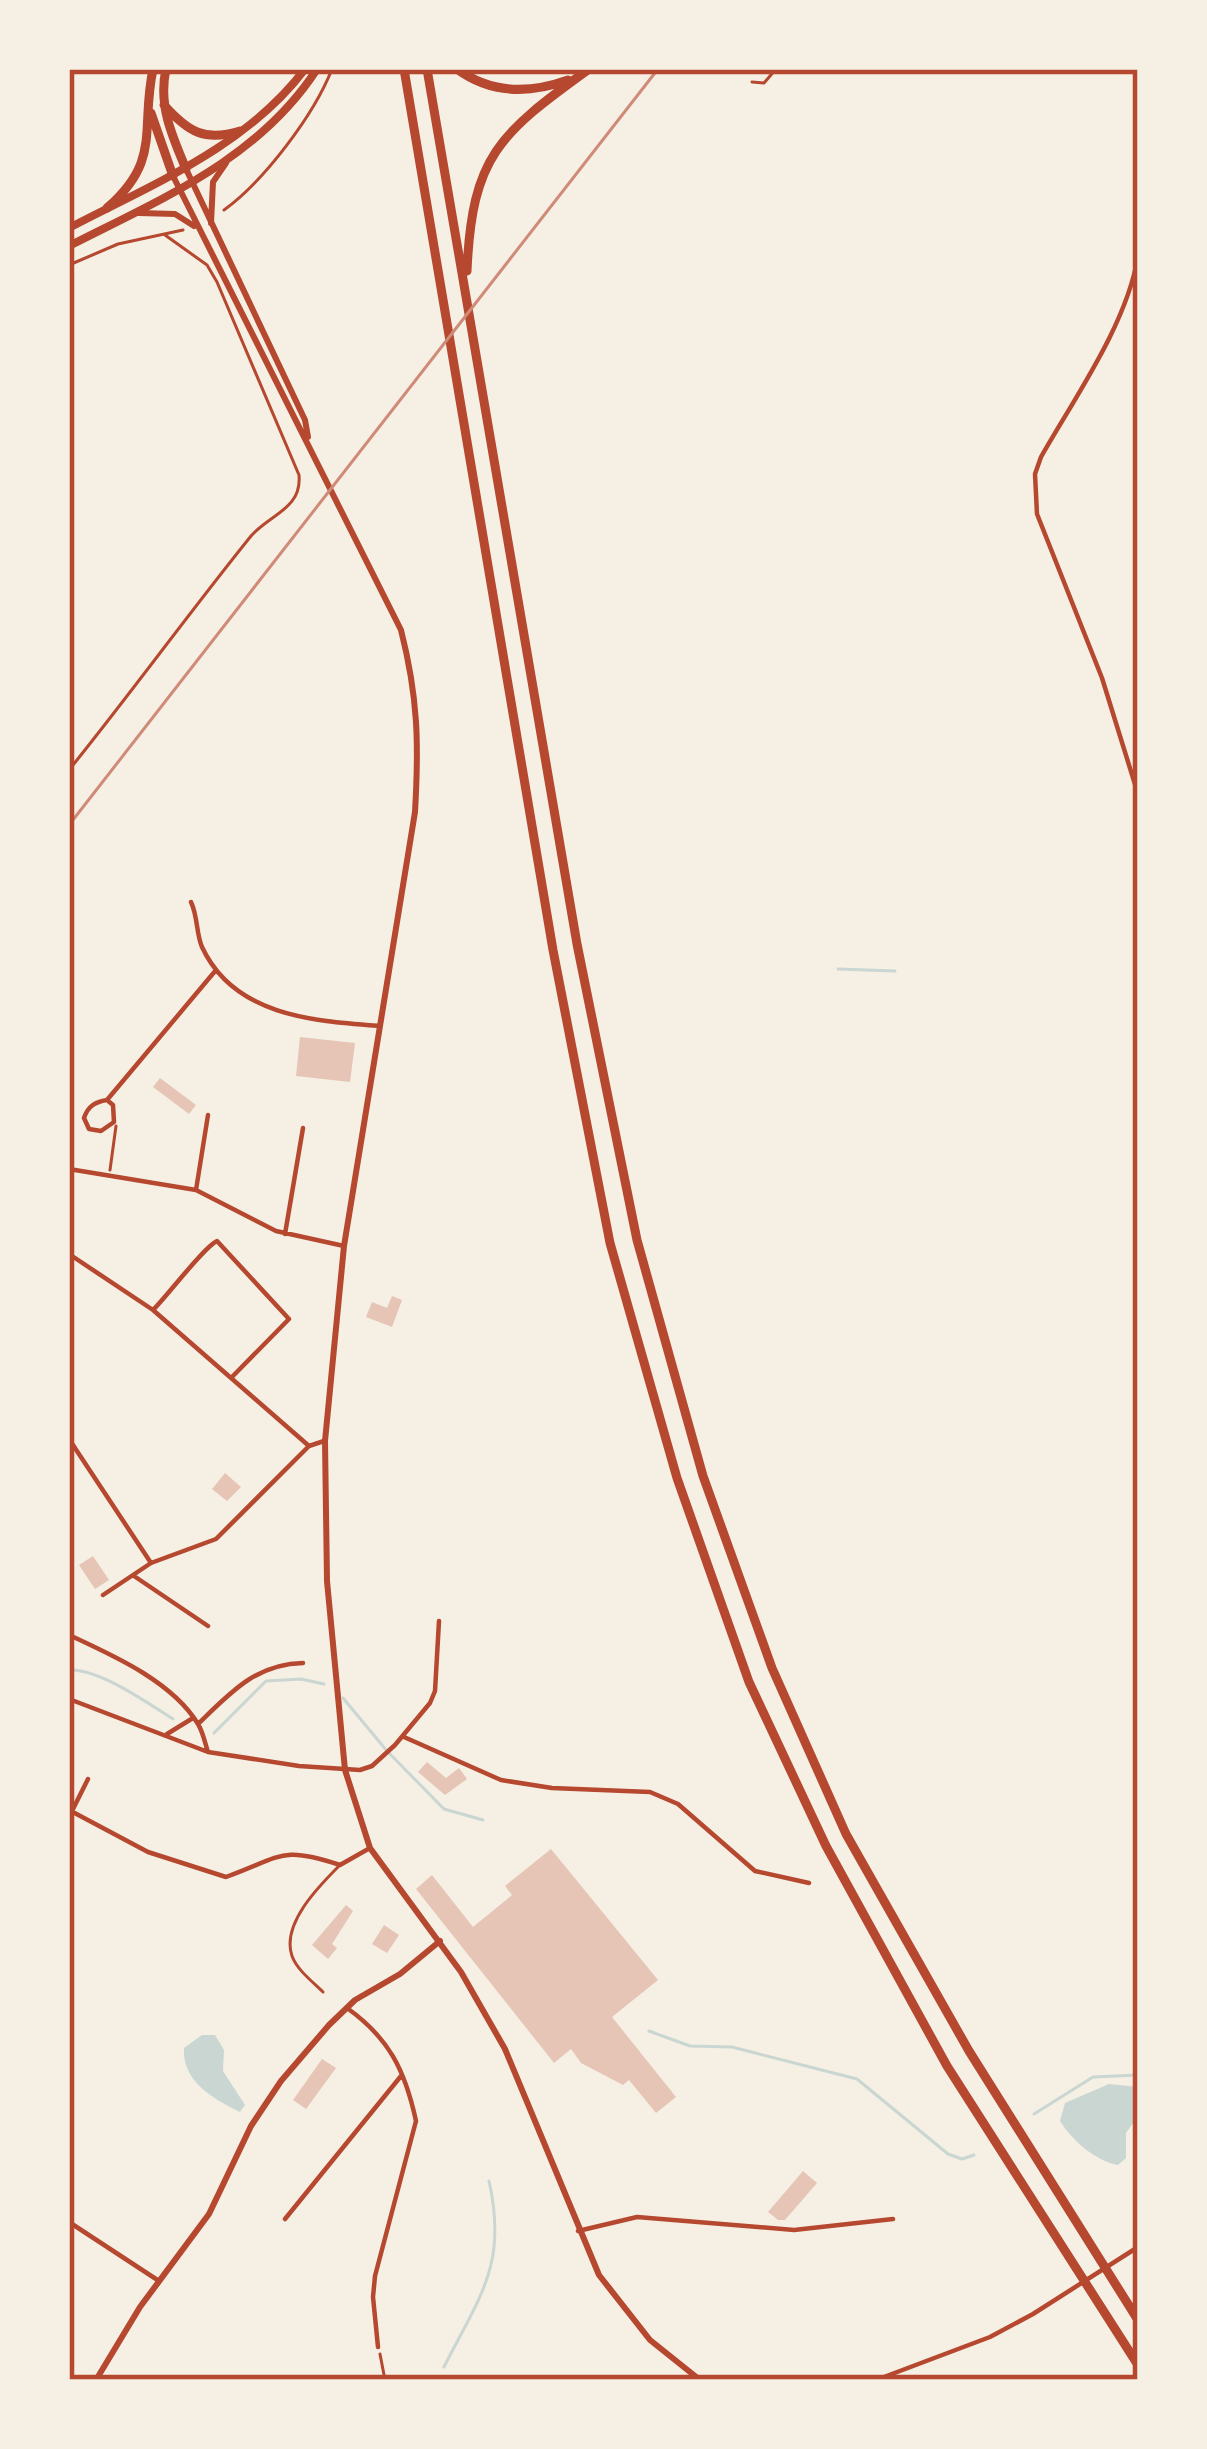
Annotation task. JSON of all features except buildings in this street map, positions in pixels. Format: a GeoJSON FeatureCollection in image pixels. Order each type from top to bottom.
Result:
{"type":"FeatureCollection","features":[{"type":"Feature","properties":{"kind":"highway"},"geometry":{"type":"LineString","coordinates":[[107,208],[139,173],[144,160],[153,69]]}},
{"type":"Feature","properties":{"kind":"highway"},"geometry":{"type":"LineString","coordinates":[[166,69],[164,105],[186,169]]}},
{"type":"Feature","properties":{"kind":"highway"},"geometry":{"type":"LineString","coordinates":[[402,69],[554,950],[610,1243],[677,1478],[749,1682],[826,1846],[947,2066],[1138,2365]]}},
{"type":"Feature","properties":{"kind":"highway"},"geometry":{"type":"LineString","coordinates":[[427,69],[578,944],[637,1240],[704,1476],[772,1668],[846,1834],[969,2051],[1138,2320]]}},
{"type":"Feature","properties":{"kind":"highway"},"geometry":{"type":"LineString","coordinates":[[458,69],[474,82],[494,88],[545,88],[578,76]]}},
{"type":"Feature","properties":{"kind":"highway"},"geometry":{"type":"LineString","coordinates":[[466,294],[474,196],[492,154],[512,128],[589,69]]}},
{"type":"Feature","properties":{"kind":"highway"},"geometry":{"type":"LineString","coordinates":[[149,102],[173,176]]}},
{"type":"Feature","properties":{"kind":"highway"},"geometry":{"type":"LineString","coordinates":[[164,105],[181,124],[200,135],[240,131]]}},
{"type":"Feature","properties":{"kind":"main road"},"geometry":{"type":"LineString","coordinates":[[69,228],[186,169],[282,97],[305,69]]}},
{"type":"Feature","properties":{"kind":"main road"},"geometry":{"type":"LineString","coordinates":[[69,246],[228,161],[273,125],[316,69]]}},
{"type":"Feature","properties":{"kind":"main road"},"geometry":{"type":"LineString","coordinates":[[211,227],[213,182],[228,161]]}},
{"type":"Feature","properties":{"kind":"main road"},"geometry":{"type":"LineString","coordinates":[[186,169],[305,420],[309,440]]}},
{"type":"Feature","properties":{"kind":"main road"},"geometry":{"type":"LineString","coordinates":[[173,176],[401,630],[416,687],[415,812],[344,1246],[325,1441],[327,1581],[345,1770],[370,1849],[440,1941],[505,2049],[598,2275],[650,2340],[700,2380]]}},
{"type":"Feature","properties":{"kind":"main road"},"geometry":{"type":"LineString","coordinates":[[135,213],[175,214],[196,228]]}},
{"type":"Feature","properties":{"kind":"main road"},"geometry":{"type":"LineString","coordinates":[[96,2380],[159,2281],[209,2214],[265,2103],[307,2049],[346,2008],[400,1974],[440,1941]]}},
{"type":"Feature","properties":{"kind":"street"},"geometry":{"type":"LineString","coordinates":[[1138,256],[1136,272],[1100,353],[1035,474],[1037,514],[1102,678],[1138,794]]}},
{"type":"Feature","properties":{"kind":"street"},"geometry":{"type":"LineString","coordinates":[[190,902],[199,920],[199,942],[239,994],[272,1009],[337,1023],[380,1026]]}},
{"type":"Feature","properties":{"kind":"street"},"geometry":{"type":"LineString","coordinates":[[107,1100],[113,1105],[114,1122],[95,1132],[84,1118],[91,1106],[107,1100],[216,970]]}},
{"type":"Feature","properties":{"kind":"street"},"geometry":{"type":"LineString","coordinates":[[196,1190],[208,1115]]}},
{"type":"Feature","properties":{"kind":"street"},"geometry":{"type":"LineString","coordinates":[[285,1234],[303,1128]]}},
{"type":"Feature","properties":{"kind":"street"},"geometry":{"type":"LineString","coordinates":[[69,1169],[196,1190],[285,1234],[344,1246]]}},
{"type":"Feature","properties":{"kind":"street"},"geometry":{"type":"LineString","coordinates":[[153,1310],[208,1245],[217,1241],[289,1319],[231,1378]]}},
{"type":"Feature","properties":{"kind":"street"},"geometry":{"type":"LineString","coordinates":[[69,1254],[153,1310],[309,1446]]}},
{"type":"Feature","properties":{"kind":"street"},"geometry":{"type":"LineString","coordinates":[[69,1439],[151,1563]]}},
{"type":"Feature","properties":{"kind":"street"},"geometry":{"type":"LineString","coordinates":[[103,1595],[151,1563],[216,1539],[309,1446],[325,1441]]}},
{"type":"Feature","properties":{"kind":"street"},"geometry":{"type":"LineString","coordinates":[[134,1576],[208,1626]]}},
{"type":"Feature","properties":{"kind":"street"},"geometry":{"type":"LineString","coordinates":[[69,1699],[208,1752],[345,1770],[376,1763],[423,1715],[435,1690],[440,1621]]}},
{"type":"Feature","properties":{"kind":"street"},"geometry":{"type":"LineString","coordinates":[[69,1635],[123,1661],[173,1697],[196,1721],[208,1752]]}},
{"type":"Feature","properties":{"kind":"street"},"geometry":{"type":"LineString","coordinates":[[167,1735],[196,1721],[270,1666],[303,1663]]}},
{"type":"Feature","properties":{"kind":"street"},"geometry":{"type":"LineString","coordinates":[[404,1737],[501,1780],[552,1788],[650,1792],[677,1804],[755,1871],[809,1883]]}},
{"type":"Feature","properties":{"kind":"street"},"geometry":{"type":"LineString","coordinates":[[88,1779],[70,1811],[148,1852],[226,1877],[286,1852],[299,1851],[340,1865],[370,1849]]}},
{"type":"Feature","properties":{"kind":"street"},"geometry":{"type":"LineString","coordinates":[[346,2008],[374,2026],[401,2076],[416,2121],[375,2276],[378,2347]]}},
{"type":"Feature","properties":{"kind":"street"},"geometry":{"type":"LineString","coordinates":[[285,2218],[401,2076]]}},
{"type":"Feature","properties":{"kind":"street"},"geometry":{"type":"LineString","coordinates":[[578,2231],[637,2217],[794,2230],[893,2219]]}},
{"type":"Feature","properties":{"kind":"street"},"geometry":{"type":"LineString","coordinates":[[69,2222],[159,2281]]}},
{"type":"Feature","properties":{"kind":"street"},"geometry":{"type":"LineString","coordinates":[[876,2380],[990,2337],[1136,2248]]}},
{"type":"Feature","properties":{"kind":"lane"},"geometry":{"type":"LineString","coordinates":[[752,82],[764,83],[776,69]]}},
{"type":"Feature","properties":{"kind":"lane"},"geometry":{"type":"LineString","coordinates":[[323,1992],[292,1956],[292,1942],[300,1912],[340,1865]]}},
{"type":"Feature","properties":{"kind":"path"},"geometry":{"type":"LineString","coordinates":[[224,210],[248,191],[320,99],[332,69]]}},
{"type":"Feature","properties":{"kind":"path"},"geometry":{"type":"LineString","coordinates":[[69,266],[118,244],[183,230]]}},
{"type":"Feature","properties":{"kind":"path"},"geometry":{"type":"LineString","coordinates":[[69,770],[253,534],[295,501],[300,490],[299,476],[217,283],[207,265],[165,235]]}},
{"type":"Feature","properties":{"kind":"path"},"geometry":{"type":"LineString","coordinates":[[109,1178],[118,1129],[114,1122]]}},
{"type":"Feature","properties":{"kind":"path"},"geometry":{"type":"LineString","coordinates":[[378,2347],[386,2380]]}},
{"type":"Feature","properties":{"kind":"shaded area"},"geometry":{"type":"Polygon","coordinates":[[[202,2035],[215,2035],[224,2050],[223,2071],[245,2105],[240,2112],[210,2095],[188,2070],[184,2048],[202,2035]]]}},
{"type":"Feature","properties":{"kind":"shaded area"},"geometry":{"type":"Polygon","coordinates":[[[1109,2084],[1138,2087],[1138,2116],[1126,2133],[1126,2158],[1118,2165],[1085,2149],[1060,2121],[1065,2103],[1109,2084]]]}},
{"type":"Feature","properties":{"kind":"waterway"},"geometry":{"type":"LineString","coordinates":[[838,969],[895,971]]}},
{"type":"Feature","properties":{"kind":"waterway"},"geometry":{"type":"LineString","coordinates":[[69,1670],[108,1680],[173,1719]]}},
{"type":"Feature","properties":{"kind":"waterway"},"geometry":{"type":"LineString","coordinates":[[214,1733],[266,1681],[301,1679],[324,1684]]}},
{"type":"Feature","properties":{"kind":"waterway"},"geometry":{"type":"LineString","coordinates":[[343,1698],[444,1809],[483,1820]]}},
{"type":"Feature","properties":{"kind":"waterway"},"geometry":{"type":"LineString","coordinates":[[649,2031],[690,2046],[732,2047],[857,2079],[948,2154],[962,2159],[974,2155]]}},
{"type":"Feature","properties":{"kind":"waterway"},"geometry":{"type":"LineString","coordinates":[[1034,2114],[1093,2077],[1138,2075]]}},
{"type":"Feature","properties":{"kind":"waterway"},"geometry":{"type":"LineString","coordinates":[[444,2367],[487,2279],[495,2236],[489,2181]]}},
{"type":"Feature","properties":{"kind":"railway"},"geometry":{"type":"LineString","coordinates":[[69,825],[658,69]]}}]}
